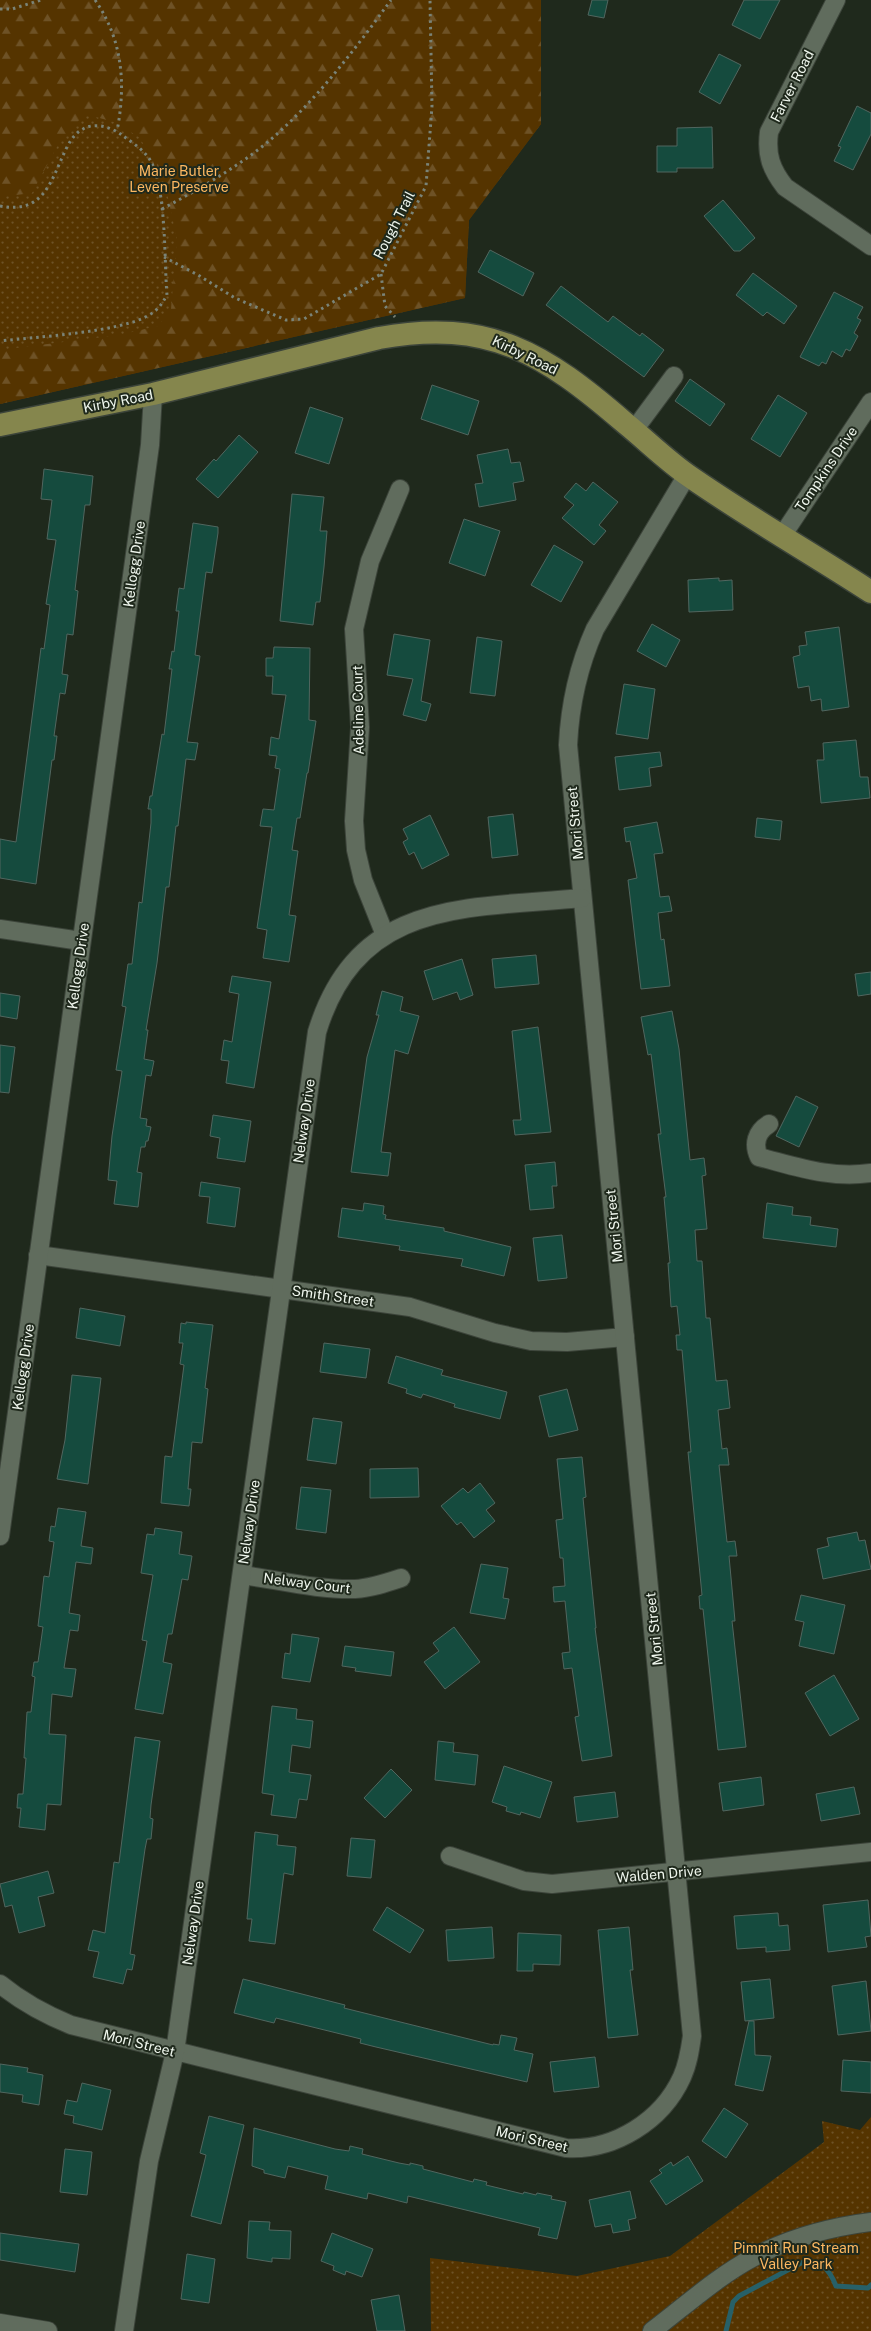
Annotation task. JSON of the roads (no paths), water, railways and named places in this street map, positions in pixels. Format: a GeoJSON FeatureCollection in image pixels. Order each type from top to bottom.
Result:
{"type":"FeatureCollection","features":[{"type":"Feature","properties":{"kind":"main road","name":"Kirby Road"},"geometry":{"type":"LineString","coordinates":[[0,425],[153,394],[409,332],[443,331],[471,334],[491,338],[528,353],[566,376],[687,475],[871,592]]}},
{"type":"Feature","properties":{"kind":"street","name":"Farver Road"},"geometry":{"type":"LineString","coordinates":[[836,0],[769,132],[767,147],[769,161],[775,175],[785,187],[871,246]]}},
{"type":"Feature","properties":{"kind":"street"},"geometry":{"type":"LineString","coordinates":[[634,430],[674,376]]}},
{"type":"Feature","properties":{"kind":"street","name":"Kellogg Drive"},"geometry":{"type":"LineString","coordinates":[[0,1536],[4,1473],[38,1255],[82,941],[150,444],[153,394]]}},
{"type":"Feature","properties":{"kind":"street","name":"Tompkins Drive"},"geometry":{"type":"LineString","coordinates":[[782,536],[871,402]]}},
{"type":"Feature","properties":{"kind":"street","name":"Mori Street"},"geometry":{"type":"LineString","coordinates":[[0,1984],[18,1999],[41,2013],[71,2025],[566,2148],[597,2146],[614,2141],[634,2131],[653,2116],[673,2092],[681,2078],[689,2058],[692,2036],[568,744],[569,712],[576,680],[595,629],[687,475]]}},
{"type":"Feature","properties":{"kind":"street","name":"Adeline Court"},"geometry":{"type":"LineString","coordinates":[[385,935],[363,880],[356,850],[354,821],[360,727],[354,629],[370,561],[400,489]]}},
{"type":"Feature","properties":{"kind":"street","name":"Nelway Drive"},"geometry":{"type":"LineString","coordinates":[[124,2331],[149,2161],[175,2052],[317,1032],[324,1008],[350,965],[385,935],[422,917],[450,910],[582,898]]}},
{"type":"Feature","properties":{"kind":"street"},"geometry":{"type":"LineString","coordinates":[[0,930],[82,941]]}},
{"type":"Feature","properties":{"kind":"street"},"geometry":{"type":"LineString","coordinates":[[769,1124],[761,1129],[755,1142],[755,1149],[759,1157],[826,1175],[856,1176],[871,1173]]}},
{"type":"Feature","properties":{"kind":"street","name":"Smith Street"},"geometry":{"type":"LineString","coordinates":[[38,1255],[410,1307],[495,1334],[531,1341],[567,1342],[625,1336]]}},
{"type":"Feature","properties":{"kind":"street","name":"Nelway Court"},"geometry":{"type":"LineString","coordinates":[[242,1575],[334,1588],[356,1589],[379,1585],[401,1578]]}},
{"type":"Feature","properties":{"kind":"street","name":"Walden Drive"},"geometry":{"type":"LineString","coordinates":[[450,1856],[524,1881],[552,1884],[871,1852]]}},
{"type":"Feature","properties":{"kind":"street"},"geometry":{"type":"LineString","coordinates":[[652,2331],[726,2275],[754,2257],[801,2238],[844,2226],[871,2222]]}},
{"type":"Feature","properties":{"kind":"street"},"geometry":{"type":"LineString","coordinates":[[0,2323],[48,2331]]}},
{"type":"Feature","properties":{"kind":"waterway"},"geometry":{"type":"LineString","coordinates":[[726,2331],[733,2302],[739,2296],[801,2263],[814,2262],[823,2266],[830,2274],[836,2286],[868,2288],[871,2285]]}},
{"type":"Feature","properties":{"kind":"park label","name":"Marie Butler Leven Preserve"},"geometry":{"type":"Point","coordinates":[179,180]}},
{"type":"Feature","properties":{"kind":"park label","name":"Pimmit Run Stream Valley Park"},"geometry":{"type":"Point","coordinates":[796,2256]}}]}
